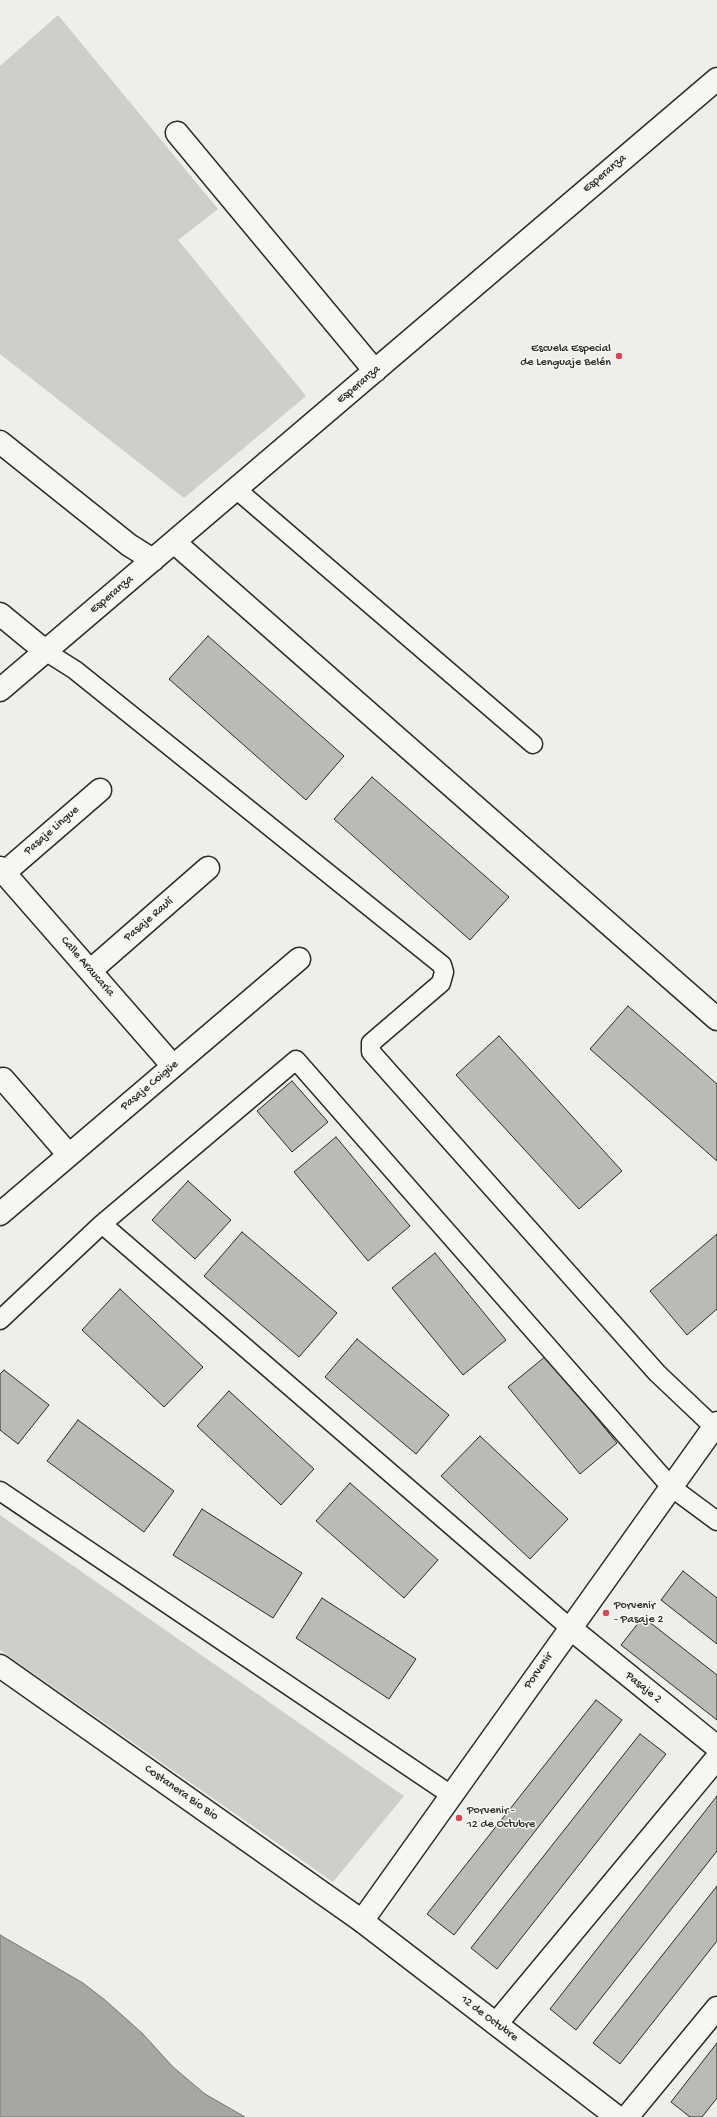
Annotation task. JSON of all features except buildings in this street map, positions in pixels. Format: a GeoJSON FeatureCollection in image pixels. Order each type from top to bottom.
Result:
{"type":"FeatureCollection","features":[{"type":"Feature","properties":{"kind":"street","name":"Esperanza"},"geometry":{"type":"LineString","coordinates":[[0,690],[717,79]]}},
{"type":"Feature","properties":{"kind":"street"},"geometry":{"type":"LineString","coordinates":[[176,133],[375,371]]}},
{"type":"Feature","properties":{"kind":"street"},"geometry":{"type":"LineString","coordinates":[[0,442],[129,545],[153,560]]}},
{"type":"Feature","properties":{"kind":"street"},"geometry":{"type":"LineString","coordinates":[[174,542],[717,1019]]}},
{"type":"Feature","properties":{"kind":"street"},"geometry":{"type":"LineString","coordinates":[[0,614],[45,651]]}},
{"type":"Feature","properties":{"kind":"street","name":"Pasaje Lingue"},"geometry":{"type":"LineString","coordinates":[[2,870],[100,790]]}},
{"type":"Feature","properties":{"kind":"street","name":"Pasaje Raulí"},"geometry":{"type":"LineString","coordinates":[[90,971],[208,868]]}},
{"type":"Feature","properties":{"kind":"street","name":"Calle Araucaria"},"geometry":{"type":"LineString","coordinates":[[2,870],[173,1066]]}},
{"type":"Feature","properties":{"kind":"street","name":"Pasaje Coigüe"},"geometry":{"type":"LineString","coordinates":[[0,1214],[299,959]]}},
{"type":"Feature","properties":{"kind":"street"},"geometry":{"type":"LineString","coordinates":[[3,1079],[69,1155]]}},
{"type":"Feature","properties":{"kind":"street","name":"Porvenir"},"geometry":{"type":"LineString","coordinates":[[362,1921],[715,1425]]}},
{"type":"Feature","properties":{"kind":"street","name":"Pasaje 2"},"geometry":{"type":"LineString","coordinates":[[570,1628],[717,1748]]}},
{"type":"Feature","properties":{"kind":"street","name":"Costanera Bio Bio"},"geometry":{"type":"LineString","coordinates":[[0,1666],[362,1921]]}},
{"type":"Feature","properties":{"kind":"street"},"geometry":{"type":"LineString","coordinates":[[496,2024],[717,1758]]}},
{"type":"Feature","properties":{"kind":"street","name":"12 de Octubre"},"geometry":{"type":"LineString","coordinates":[[362,1921],[617,2117]]}},
{"type":"Feature","properties":{"kind":"street"},"geometry":{"type":"LineString","coordinates":[[627,2117],[717,2008]]}},
{"type":"Feature","properties":{"kind":"lane"},"geometry":{"type":"LineString","coordinates":[[236,489],[533,744]]}},
{"type":"Feature","properties":{"kind":"lane"},"geometry":{"type":"LineString","coordinates":[[45,651],[76,670],[442,965],[444,972],[441,983],[371,1043],[370,1049],[657,1373],[715,1425]]}},
{"type":"Feature","properties":{"kind":"lane"},"geometry":{"type":"LineString","coordinates":[[0,1320],[102,1224],[296,1060],[671,1487],[717,1521]]}},
{"type":"Feature","properties":{"kind":"lane"},"geometry":{"type":"LineString","coordinates":[[102,1224],[570,1628]]}},
{"type":"Feature","properties":{"kind":"lane"},"geometry":{"type":"LineString","coordinates":[[0,1491],[451,1795]]}},
{"type":"Feature","properties":{"kind":"shaded area"},"geometry":{"type":"Polygon","coordinates":[[[58,15],[218,209],[178,240],[306,396],[184,498],[0,354],[0,66],[58,15]]]}},
{"type":"Feature","properties":{"kind":"shaded area"},"geometry":{"type":"Polygon","coordinates":[[[0,1515],[404,1796],[333,1882],[0,1650],[0,1515]]]}},
{"type":"Feature","properties":{"kind":"shaded area"},"geometry":{"type":"Polygon","coordinates":[[[0,1935],[83,1983],[105,2000],[142,2033],[173,2067],[205,2094],[245,2117],[0,2117],[0,1935]]]}},
{"type":"Feature","properties":{"kind":"place","name":"Escuela Especial de Lenguaje Belén"},"geometry":{"type":"Point","coordinates":[619,356]}},
{"type":"Feature","properties":{"kind":"place","name":"Porvenir - Pasaje 2"},"geometry":{"type":"Point","coordinates":[606,1613]}},
{"type":"Feature","properties":{"kind":"place","name":"Porvenir - 12 de Octubre"},"geometry":{"type":"Point","coordinates":[459,1818]}}]}
